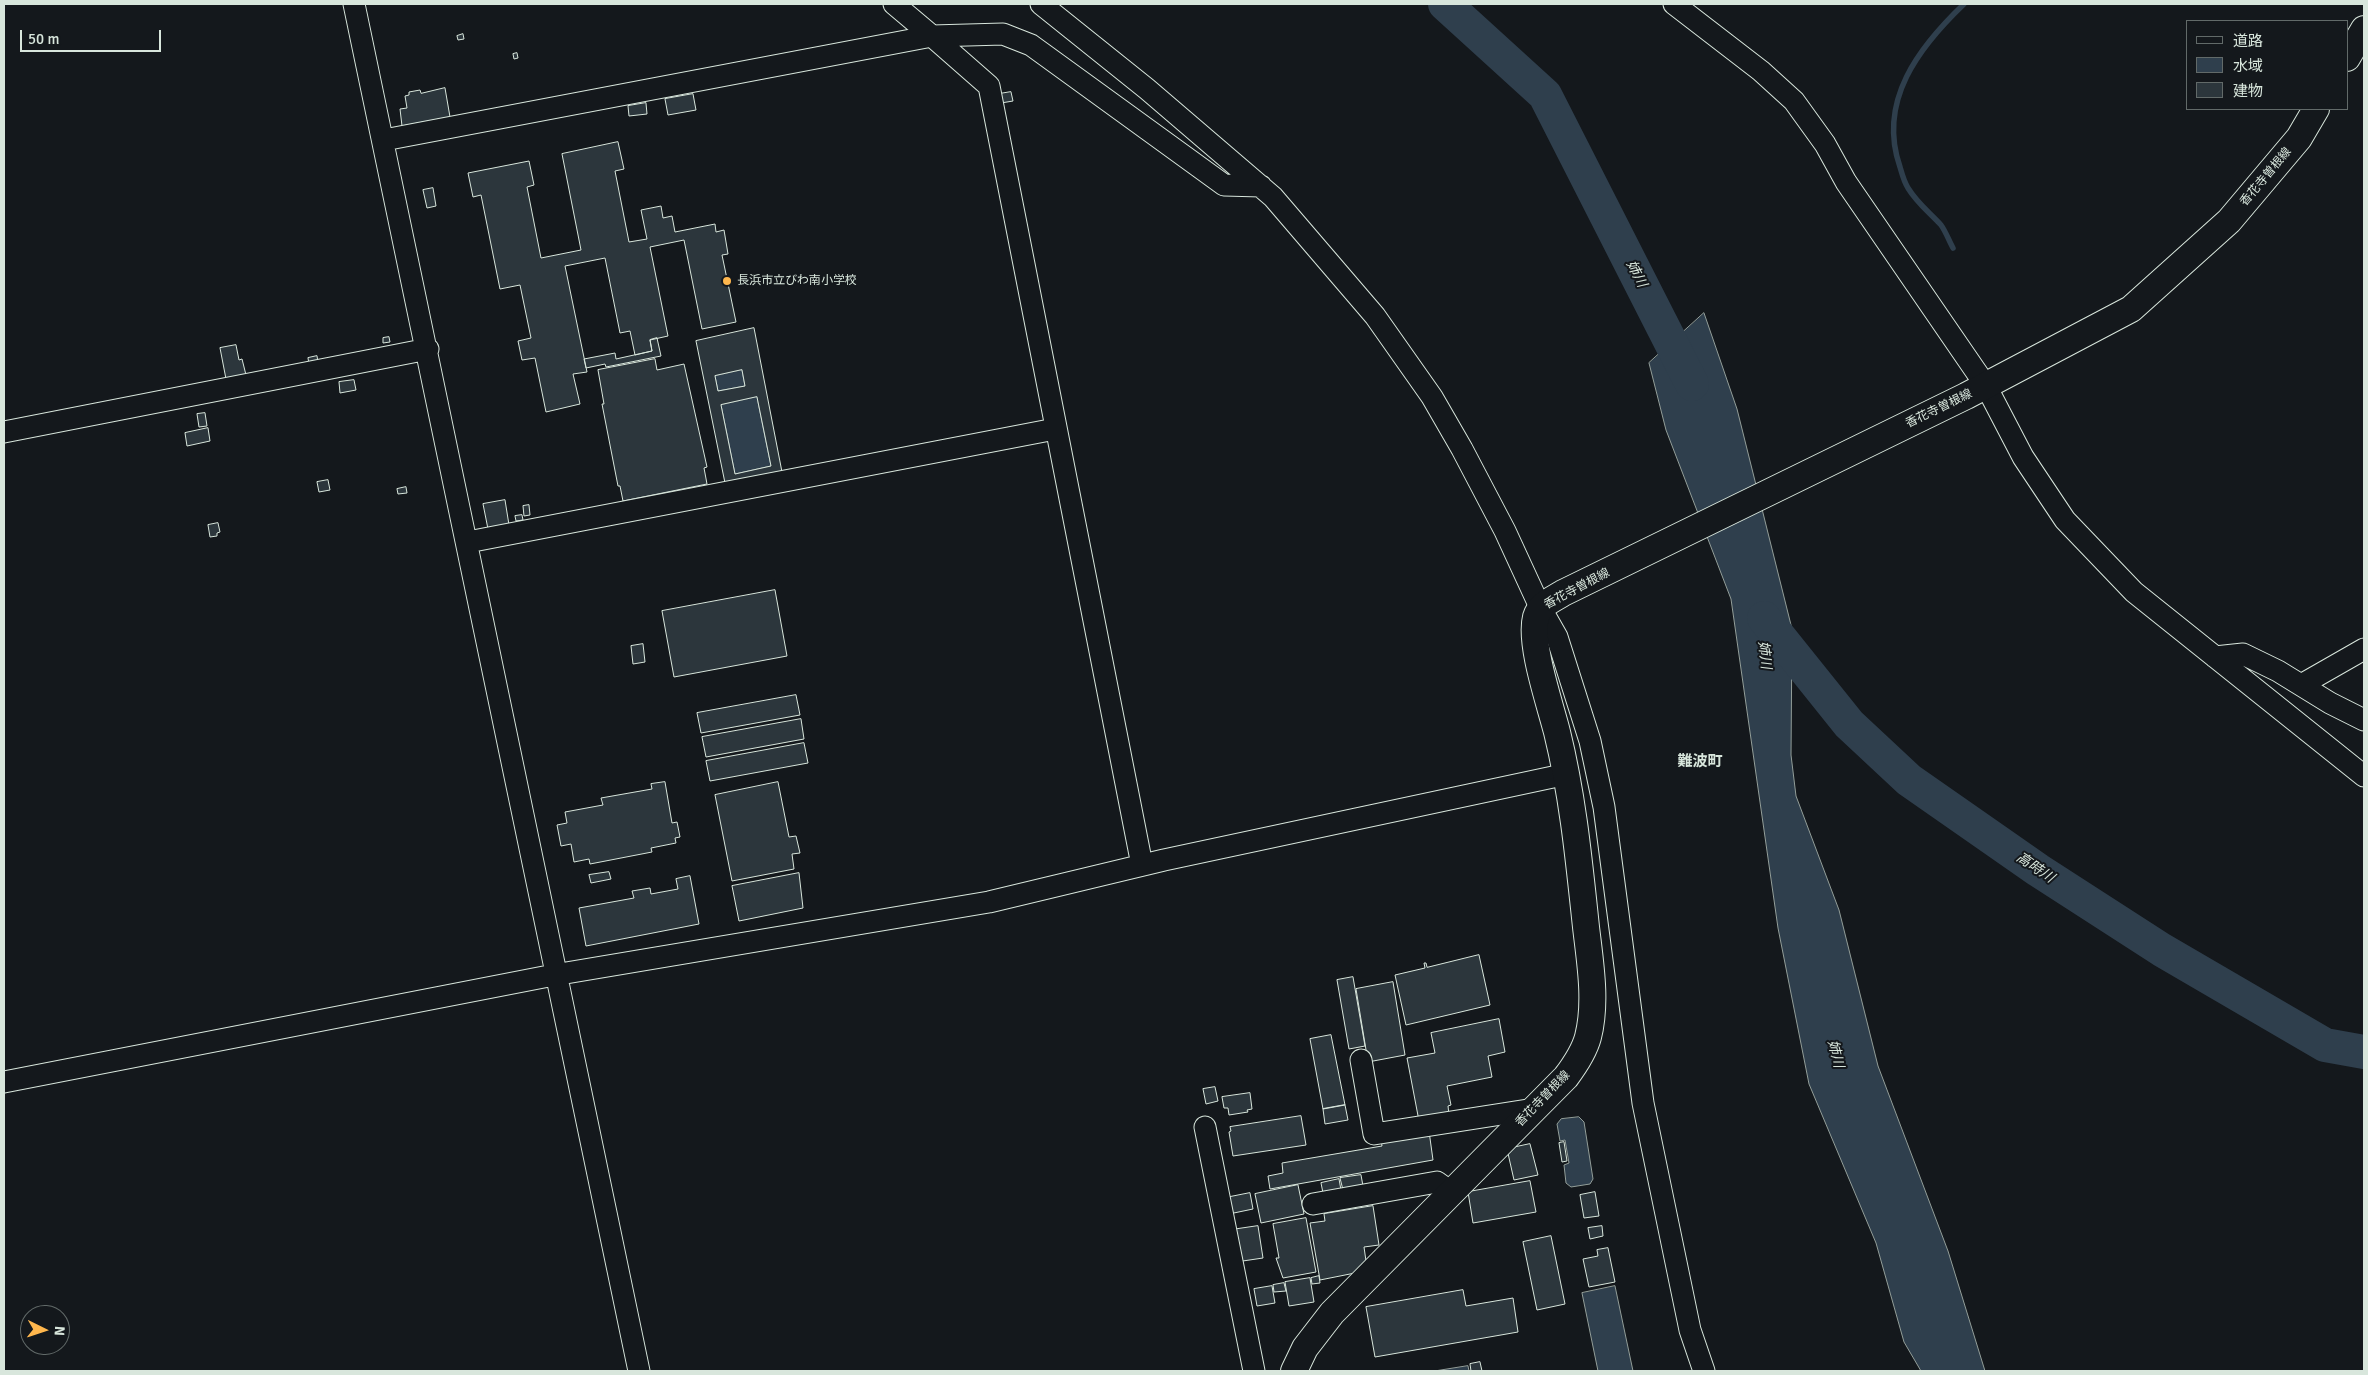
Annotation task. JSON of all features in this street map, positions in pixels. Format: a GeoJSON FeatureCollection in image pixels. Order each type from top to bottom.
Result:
{"type":"FeatureCollection","features":[{"type":"Feature","properties":{"kind":"main road"},"geometry":{"type":"LineString","coordinates":[[2348,56],[2364,29]]}},
{"type":"Feature","properties":{"kind":"main road","name":"香花寺曽根線"},"geometry":{"type":"LineString","coordinates":[[1294,1371],[1305,1348],[1332,1312],[1566,1077],[1588,1038],[1591,1022],[1591,970],[1576,825],[1567,774],[1536,648],[1536,618],[1540,607],[1563,593],[1976,391],[2131,309],[2229,221],[2299,138],[2315,110]]}},
{"type":"Feature","properties":{"kind":"street"},"geometry":{"type":"LineString","coordinates":[[354,4],[468,542],[554,975],[639,1371]]}},
{"type":"Feature","properties":{"kind":"street"},"geometry":{"type":"LineString","coordinates":[[894,4],[989,86],[1142,865]]}},
{"type":"Feature","properties":{"kind":"street"},"geometry":{"type":"LineString","coordinates":[[1041,4],[1147,89],[1273,196],[1375,316],[1432,397],[1484,492],[1540,607],[1557,637],[1565,657],[1590,741],[1614,867],[1643,1103],[1690,1330],[1704,1371]]}},
{"type":"Feature","properties":{"kind":"street"},"geometry":{"type":"LineString","coordinates":[[1674,4],[1761,71],[1794,101],[1825,144],[1846,182],[1976,391],[2066,520],[2134,592],[2364,776]]}},
{"type":"Feature","properties":{"kind":"street"},"geometry":{"type":"LineString","coordinates":[[384,140],[932,36],[1003,34],[1031,45],[1224,185],[1261,186]]}},
{"type":"Feature","properties":{"kind":"street"},"geometry":{"type":"LineString","coordinates":[[4,432],[428,349]]}},
{"type":"Feature","properties":{"kind":"street"},"geometry":{"type":"LineString","coordinates":[[468,542],[1055,429]]}},
{"type":"Feature","properties":{"kind":"street"},"geometry":{"type":"LineString","coordinates":[[2301,685],[2364,649]]}},
{"type":"Feature","properties":{"kind":"street"},"geometry":{"type":"LineString","coordinates":[[2215,657],[2243,654],[2301,685],[2330,704],[2364,720]]}},
{"type":"Feature","properties":{"kind":"street"},"geometry":{"type":"LineString","coordinates":[[4,1082],[554,975],[989,902],[1142,865],[1567,774]]}},
{"type":"Feature","properties":{"kind":"street"},"geometry":{"type":"LineString","coordinates":[[1361,1060],[1374,1134],[1534,1109]]}},
{"type":"Feature","properties":{"kind":"street"},"geometry":{"type":"LineString","coordinates":[[1205,1127],[1254,1371]]}},
{"type":"Feature","properties":{"kind":"street"},"geometry":{"type":"LineString","coordinates":[[1313,1204],[1437,1182],[1451,1192]]}},
{"type":"Feature","properties":{"kind":"water"},"geometry":{"type":"Polygon","coordinates":[[[1704,313],[1737,409],[1792,629],[1791,755],[1796,796],[1839,910],[1878,1066],[1948,1251],[1985,1371],[1921,1371],[1904,1342],[1876,1243],[1809,1084],[1778,928],[1731,599],[1666,430],[1649,363],[1704,313]]]}},
{"type":"Feature","properties":{"kind":"water"},"geometry":{"type":"Polygon","coordinates":[[[742,370],[745,386],[718,391],[715,376],[742,370]]]}},
{"type":"Feature","properties":{"kind":"water"},"geometry":{"type":"Polygon","coordinates":[[[757,397],[771,466],[735,474],[721,405],[757,397]]]}},
{"type":"Feature","properties":{"kind":"water"},"geometry":{"type":"Polygon","coordinates":[[[1579,1117],[1584,1122],[1593,1179],[1590,1184],[1571,1187],[1566,1183],[1564,1165],[1569,1163],[1565,1140],[1560,1141],[1557,1124],[1561,1119],[1579,1117]]]}},
{"type":"Feature","properties":{"kind":"water"},"geometry":{"type":"Polygon","coordinates":[[[1615,1286],[1633,1371],[1598,1371],[1582,1293],[1615,1286]]]}},
{"type":"Feature","properties":{"kind":"water"},"geometry":{"type":"Polygon","coordinates":[[[1468,1366],[1469,1371],[1435,1371],[1468,1366]]]}},
{"type":"Feature","properties":{"kind":"building"},"geometry":{"type":"Polygon","coordinates":[[[463,34],[464,39],[458,40],[457,36],[463,34]]]}},
{"type":"Feature","properties":{"kind":"building"},"geometry":{"type":"Polygon","coordinates":[[[517,53],[518,58],[514,59],[513,54],[517,53]]]}},
{"type":"Feature","properties":{"kind":"building"},"geometry":{"type":"Polygon","coordinates":[[[445,88],[450,117],[402,126],[400,109],[407,108],[405,96],[409,95],[409,92],[420,90],[421,93],[445,88]]]}},
{"type":"Feature","properties":{"kind":"building"},"geometry":{"type":"Polygon","coordinates":[[[1011,92],[1013,101],[1001,103],[999,94],[1011,92]]]}},
{"type":"Feature","properties":{"kind":"building"},"geometry":{"type":"Polygon","coordinates":[[[693,94],[696,110],[668,115],[665,99],[693,94]]]}},
{"type":"Feature","properties":{"kind":"building"},"geometry":{"type":"Polygon","coordinates":[[[646,103],[647,114],[629,116],[628,106],[646,103]]]}},
{"type":"Feature","properties":{"kind":"building"},"geometry":{"type":"Polygon","coordinates":[[[618,142],[624,169],[615,171],[629,242],[647,239],[641,210],[661,206],[663,218],[672,216],[675,232],[715,224],[716,232],[724,230],[728,254],[722,255],[736,322],[702,329],[684,240],[650,247],[668,336],[650,340],[652,351],[635,355],[630,331],[620,333],[605,258],[565,266],[587,372],[573,374],[580,404],[546,412],[535,358],[522,360],[518,341],[531,338],[520,285],[500,289],[481,195],[473,197],[468,173],[529,161],[534,185],[527,187],[541,258],[581,250],[562,154],[618,142]]]}},
{"type":"Feature","properties":{"kind":"building"},"geometry":{"type":"Polygon","coordinates":[[[433,188],[436,206],[427,208],[423,190],[433,188]]]}},
{"type":"Feature","properties":{"kind":"building"},"geometry":{"type":"Polygon","coordinates":[[[754,328],[782,472],[725,483],[696,341],[754,328]],[[742,370],[715,376],[718,391],[745,386],[742,370]],[[757,397],[721,405],[735,474],[771,466],[757,397]]]}},
{"type":"Feature","properties":{"kind":"building"},"geometry":{"type":"Polygon","coordinates":[[[389,337],[390,342],[383,343],[383,338],[389,337]]]}},
{"type":"Feature","properties":{"kind":"building"},"geometry":{"type":"Polygon","coordinates":[[[657,338],[661,356],[606,367],[605,364],[586,368],[584,359],[615,353],[616,359],[652,351],[650,340],[657,338]]]}},
{"type":"Feature","properties":{"kind":"building"},"geometry":{"type":"Polygon","coordinates":[[[236,345],[239,360],[242,359],[246,375],[226,379],[220,348],[236,345]]]}},
{"type":"Feature","properties":{"kind":"building"},"geometry":{"type":"Polygon","coordinates":[[[317,356],[318,362],[309,364],[308,358],[317,356]]]}},
{"type":"Feature","properties":{"kind":"building"},"geometry":{"type":"Polygon","coordinates":[[[655,359],[657,370],[684,364],[707,467],[704,468],[707,484],[623,501],[620,486],[618,486],[602,404],[604,404],[598,370],[655,359]]]}},
{"type":"Feature","properties":{"kind":"building"},"geometry":{"type":"Polygon","coordinates":[[[354,380],[356,390],[340,393],[339,382],[354,380]]]}},
{"type":"Feature","properties":{"kind":"building"},"geometry":{"type":"Polygon","coordinates":[[[205,413],[207,426],[199,427],[197,414],[205,413]]]}},
{"type":"Feature","properties":{"kind":"building"},"geometry":{"type":"Polygon","coordinates":[[[208,428],[210,441],[187,446],[185,433],[208,428]]]}},
{"type":"Feature","properties":{"kind":"building"},"geometry":{"type":"Polygon","coordinates":[[[328,480],[330,490],[319,492],[317,482],[328,480]]]}},
{"type":"Feature","properties":{"kind":"building"},"geometry":{"type":"Polygon","coordinates":[[[406,487],[407,493],[398,494],[397,489],[406,487]]]}},
{"type":"Feature","properties":{"kind":"building"},"geometry":{"type":"Polygon","coordinates":[[[505,500],[509,525],[488,529],[483,504],[505,500]]]}},
{"type":"Feature","properties":{"kind":"building"},"geometry":{"type":"Polygon","coordinates":[[[529,505],[530,515],[524,516],[523,506],[529,505]]]}},
{"type":"Feature","properties":{"kind":"building"},"geometry":{"type":"Polygon","coordinates":[[[522,515],[523,520],[516,521],[515,516],[522,515]]]}},
{"type":"Feature","properties":{"kind":"building"},"geometry":{"type":"Polygon","coordinates":[[[218,523],[220,532],[217,533],[217,536],[210,537],[208,525],[218,523]]]}},
{"type":"Feature","properties":{"kind":"building"},"geometry":{"type":"Polygon","coordinates":[[[775,590],[787,656],[674,677],[662,611],[775,590]]]}},
{"type":"Feature","properties":{"kind":"building"},"geometry":{"type":"Polygon","coordinates":[[[643,644],[645,662],[633,664],[631,646],[643,644]]]}},
{"type":"Feature","properties":{"kind":"building"},"geometry":{"type":"Polygon","coordinates":[[[796,695],[800,715],[701,733],[697,713],[796,695]]]}},
{"type":"Feature","properties":{"kind":"building"},"geometry":{"type":"Polygon","coordinates":[[[801,719],[804,739],[706,757],[702,737],[801,719]]]}},
{"type":"Feature","properties":{"kind":"building"},"geometry":{"type":"Polygon","coordinates":[[[804,743],[808,763],[710,781],[706,761],[804,743]]]}},
{"type":"Feature","properties":{"kind":"building"},"geometry":{"type":"Polygon","coordinates":[[[665,782],[672,823],[677,822],[680,837],[675,838],[676,843],[651,848],[652,852],[590,864],[589,859],[574,862],[571,844],[561,846],[557,825],[567,823],[565,812],[603,805],[601,798],[652,789],[651,784],[665,782]]]}},
{"type":"Feature","properties":{"kind":"building"},"geometry":{"type":"Polygon","coordinates":[[[778,782],[789,837],[796,836],[800,853],[792,854],[794,869],[732,881],[715,795],[778,782]]]}},
{"type":"Feature","properties":{"kind":"building"},"geometry":{"type":"Polygon","coordinates":[[[609,872],[611,879],[591,883],[589,875],[609,872]]]}},
{"type":"Feature","properties":{"kind":"building"},"geometry":{"type":"Polygon","coordinates":[[[799,873],[803,908],[739,921],[732,886],[799,873]]]}},
{"type":"Feature","properties":{"kind":"building"},"geometry":{"type":"Polygon","coordinates":[[[690,876],[699,924],[586,946],[579,908],[634,898],[632,891],[650,888],[651,894],[678,889],[676,879],[690,876]]]}},
{"type":"Feature","properties":{"kind":"building"},"geometry":{"type":"Polygon","coordinates":[[[1479,955],[1490,1005],[1406,1025],[1395,975],[1425,968],[1424,963],[1426,963],[1427,967],[1479,955]]]}},
{"type":"Feature","properties":{"kind":"building"},"geometry":{"type":"Polygon","coordinates":[[[1353,977],[1365,1046],[1349,1049],[1337,980],[1353,977]]]}},
{"type":"Feature","properties":{"kind":"building"},"geometry":{"type":"Polygon","coordinates":[[[1393,982],[1405,1055],[1368,1062],[1356,989],[1393,982]]]}},
{"type":"Feature","properties":{"kind":"building"},"geometry":{"type":"Polygon","coordinates":[[[1499,1019],[1505,1052],[1488,1056],[1492,1077],[1447,1086],[1451,1105],[1448,1106],[1449,1115],[1419,1121],[1407,1058],[1435,1053],[1431,1033],[1499,1019]]]}},
{"type":"Feature","properties":{"kind":"building"},"geometry":{"type":"Polygon","coordinates":[[[1331,1035],[1345,1105],[1323,1109],[1310,1039],[1331,1035]]]}},
{"type":"Feature","properties":{"kind":"building"},"geometry":{"type":"Polygon","coordinates":[[[1215,1087],[1218,1101],[1206,1104],[1203,1089],[1215,1087]]]}},
{"type":"Feature","properties":{"kind":"building"},"geometry":{"type":"Polygon","coordinates":[[[1250,1093],[1252,1109],[1247,1110],[1248,1112],[1229,1115],[1228,1108],[1224,1108],[1222,1097],[1250,1093]]]}},
{"type":"Feature","properties":{"kind":"building"},"geometry":{"type":"Polygon","coordinates":[[[1345,1105],[1348,1120],[1325,1124],[1323,1109],[1345,1105]]]}},
{"type":"Feature","properties":{"kind":"building"},"geometry":{"type":"Polygon","coordinates":[[[1301,1116],[1306,1145],[1233,1156],[1229,1132],[1231,1131],[1230,1127],[1301,1116]]]}},
{"type":"Feature","properties":{"kind":"building"},"geometry":{"type":"Polygon","coordinates":[[[1429,1131],[1433,1160],[1270,1189],[1268,1176],[1283,1173],[1282,1163],[1382,1146],[1381,1140],[1429,1131]]]}},
{"type":"Feature","properties":{"kind":"building"},"geometry":{"type":"Polygon","coordinates":[[[1564,1142],[1567,1161],[1562,1162],[1559,1143],[1564,1142]]]}},
{"type":"Feature","properties":{"kind":"building"},"geometry":{"type":"Polygon","coordinates":[[[1530,1144],[1538,1175],[1514,1180],[1507,1149],[1530,1144]]]}},
{"type":"Feature","properties":{"kind":"building"},"geometry":{"type":"Polygon","coordinates":[[[1361,1175],[1363,1186],[1343,1190],[1340,1178],[1361,1175]]]}},
{"type":"Feature","properties":{"kind":"building"},"geometry":{"type":"Polygon","coordinates":[[[1339,1179],[1341,1190],[1323,1193],[1321,1183],[1339,1179]]]}},
{"type":"Feature","properties":{"kind":"building"},"geometry":{"type":"Polygon","coordinates":[[[1530,1181],[1536,1212],[1473,1223],[1468,1192],[1530,1181]]]}},
{"type":"Feature","properties":{"kind":"building"},"geometry":{"type":"Polygon","coordinates":[[[1298,1185],[1304,1214],[1261,1223],[1255,1194],[1298,1185]]]}},
{"type":"Feature","properties":{"kind":"building"},"geometry":{"type":"Polygon","coordinates":[[[1595,1192],[1599,1216],[1584,1218],[1580,1195],[1595,1192]]]}},
{"type":"Feature","properties":{"kind":"building"},"geometry":{"type":"Polygon","coordinates":[[[1250,1193],[1253,1209],[1229,1214],[1225,1198],[1250,1193]]]}},
{"type":"Feature","properties":{"kind":"building"},"geometry":{"type":"Polygon","coordinates":[[[1373,1206],[1379,1245],[1364,1247],[1366,1261],[1355,1273],[1320,1280],[1310,1223],[1325,1221],[1324,1214],[1373,1206]]]}},
{"type":"Feature","properties":{"kind":"building"},"geometry":{"type":"Polygon","coordinates":[[[1306,1218],[1316,1272],[1283,1278],[1276,1258],[1279,1258],[1273,1224],[1306,1218]]]}},
{"type":"Feature","properties":{"kind":"building"},"geometry":{"type":"Polygon","coordinates":[[[1258,1226],[1263,1258],[1236,1262],[1231,1230],[1258,1226]]]}},
{"type":"Feature","properties":{"kind":"building"},"geometry":{"type":"Polygon","coordinates":[[[1602,1226],[1603,1236],[1590,1239],[1588,1228],[1602,1226]]]}},
{"type":"Feature","properties":{"kind":"building"},"geometry":{"type":"Polygon","coordinates":[[[1551,1236],[1565,1304],[1537,1310],[1523,1242],[1551,1236]]]}},
{"type":"Feature","properties":{"kind":"building"},"geometry":{"type":"Polygon","coordinates":[[[1608,1248],[1615,1282],[1589,1287],[1583,1259],[1598,1256],[1597,1250],[1608,1248]]]}},
{"type":"Feature","properties":{"kind":"building"},"geometry":{"type":"Polygon","coordinates":[[[1319,1276],[1320,1283],[1312,1284],[1311,1278],[1319,1276]]]}},
{"type":"Feature","properties":{"kind":"building"},"geometry":{"type":"Polygon","coordinates":[[[1310,1278],[1314,1302],[1289,1306],[1285,1282],[1310,1278]]]}},
{"type":"Feature","properties":{"kind":"building"},"geometry":{"type":"Polygon","coordinates":[[[1284,1283],[1286,1291],[1274,1292],[1273,1285],[1284,1283]]]}},
{"type":"Feature","properties":{"kind":"building"},"geometry":{"type":"Polygon","coordinates":[[[1272,1286],[1275,1303],[1257,1306],[1254,1289],[1272,1286]]]}},
{"type":"Feature","properties":{"kind":"building"},"geometry":{"type":"Polygon","coordinates":[[[1463,1290],[1466,1306],[1513,1298],[1518,1332],[1375,1357],[1366,1307],[1463,1290]]]}},
{"type":"Feature","properties":{"kind":"building"},"geometry":{"type":"Polygon","coordinates":[[[1480,1362],[1482,1371],[1471,1371],[1470,1364],[1480,1362]]]}},
{"type":"Feature","properties":{"kind":"waterway","name":"姉川"},"geometry":{"type":"LineString","coordinates":[[1445,4],[1545,95],[1692,384]]}},
{"type":"Feature","properties":{"kind":"waterway"},"geometry":{"type":"LineString","coordinates":[[1953,248],[1941,225],[1915,198],[1905,183],[1894,143],[1894,120],[1898,98],[1906,77],[1918,57],[1932,38],[1964,4]]}},
{"type":"Feature","properties":{"kind":"waterway","name":"高時川"},"geometry":{"type":"LineString","coordinates":[[1764,618],[1849,724],[1909,780],[2038,870],[2162,950],[2325,1045],[2364,1052]]}},
{"type":"Feature","properties":{"kind":"place","name":"長浜市立びわ南小学校"},"geometry":{"type":"Point","coordinates":[727,281]}},
{"type":"Feature","properties":{"kind":"district","name":"難波町"},"geometry":{"type":"Point","coordinates":[1700,762]}}]}
